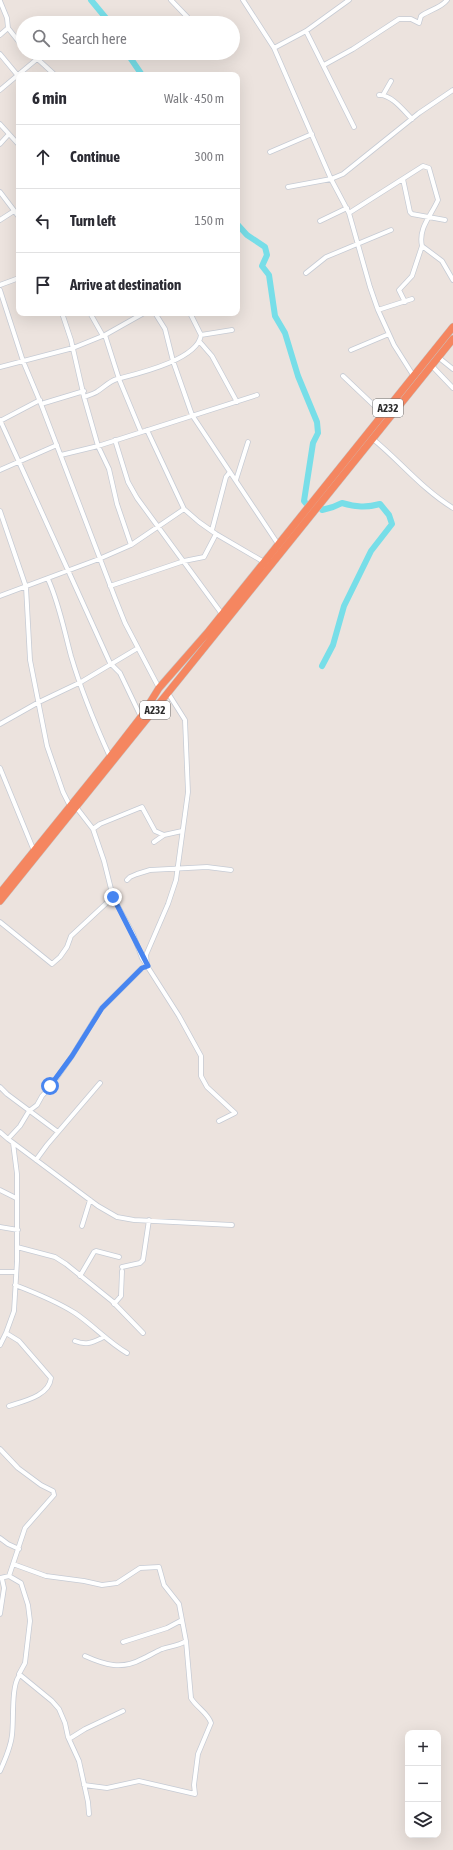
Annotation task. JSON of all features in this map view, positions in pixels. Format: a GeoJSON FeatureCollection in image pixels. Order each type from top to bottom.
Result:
{"type":"FeatureCollection","features":[{"type":"Feature","properties":{"kind":"highway","name":"A232"},"geometry":{"type":"LineString","coordinates":[[0,901],[73,807],[168,693],[211,635],[373,439],[397,403],[413,375],[453,327]]}},
{"type":"Feature","properties":{"kind":"highway","name":"A232"},"geometry":{"type":"LineString","coordinates":[[82,796],[141,717],[159,688],[211,635],[222,614],[383,414],[397,403],[432,366],[453,339]]}},
{"type":"Feature","properties":{"kind":"highway","name":"A232"},"geometry":{"type":"LineString","coordinates":[[0,893],[34,851],[73,807]]}},
{"type":"Feature","properties":{"kind":"street"},"geometry":{"type":"LineString","coordinates":[[171,0],[186,16]]}},
{"type":"Feature","properties":{"kind":"street"},"geometry":{"type":"LineString","coordinates":[[243,0],[274,48],[331,179],[347,208],[378,310],[389,334],[413,375]]}},
{"type":"Feature","properties":{"kind":"street"},"geometry":{"type":"LineString","coordinates":[[274,48],[306,31],[349,0]]}},
{"type":"Feature","properties":{"kind":"street"},"geometry":{"type":"LineString","coordinates":[[324,65],[353,49],[399,19],[412,19],[419,23],[421,16],[426,12],[440,6],[447,0]]}},
{"type":"Feature","properties":{"kind":"street"},"geometry":{"type":"LineString","coordinates":[[0,2],[7,18],[8,28],[16,38]]}},
{"type":"Feature","properties":{"kind":"street"},"geometry":{"type":"LineString","coordinates":[[0,35],[8,28]]}},
{"type":"Feature","properties":{"kind":"street"},"geometry":{"type":"LineString","coordinates":[[306,31],[354,127]]}},
{"type":"Feature","properties":{"kind":"street"},"geometry":{"type":"LineString","coordinates":[[0,54],[16,74]]}},
{"type":"Feature","properties":{"kind":"street"},"geometry":{"type":"LineString","coordinates":[[22,72],[36,60]]}},
{"type":"Feature","properties":{"kind":"street"},"geometry":{"type":"LineString","coordinates":[[38,60],[52,72]]}},
{"type":"Feature","properties":{"kind":"street"},"geometry":{"type":"LineString","coordinates":[[0,90],[16,78]]}},
{"type":"Feature","properties":{"kind":"street"},"geometry":{"type":"LineString","coordinates":[[391,81],[381,95],[399,106],[412,119]]}},
{"type":"Feature","properties":{"kind":"street"},"geometry":{"type":"LineString","coordinates":[[288,187],[331,179],[343,174],[412,119],[453,90]]}},
{"type":"Feature","properties":{"kind":"street"},"geometry":{"type":"LineString","coordinates":[[0,124],[16,141]]}},
{"type":"Feature","properties":{"kind":"street"},"geometry":{"type":"LineString","coordinates":[[0,144],[10,134]]}},
{"type":"Feature","properties":{"kind":"street"},"geometry":{"type":"LineString","coordinates":[[270,152],[312,134]]}},
{"type":"Feature","properties":{"kind":"street"},"geometry":{"type":"LineString","coordinates":[[349,213],[423,166],[430,170],[439,197],[432,213],[428,217],[422,229],[422,246],[412,276],[399,290],[405,302]]}},
{"type":"Feature","properties":{"kind":"street"},"geometry":{"type":"LineString","coordinates":[[403,179],[410,212],[445,220]]}},
{"type":"Feature","properties":{"kind":"street"},"geometry":{"type":"LineString","coordinates":[[0,192],[16,214]]}},
{"type":"Feature","properties":{"kind":"street"},"geometry":{"type":"LineString","coordinates":[[320,221],[347,208]]}},
{"type":"Feature","properties":{"kind":"street"},"geometry":{"type":"LineString","coordinates":[[0,220],[14,211]]}},
{"type":"Feature","properties":{"kind":"street"},"geometry":{"type":"LineString","coordinates":[[306,273],[326,257],[391,230]]}},
{"type":"Feature","properties":{"kind":"street"},"geometry":{"type":"LineString","coordinates":[[422,246],[442,261],[453,280]]}},
{"type":"Feature","properties":{"kind":"street"},"geometry":{"type":"LineString","coordinates":[[0,285],[16,279]]}},
{"type":"Feature","properties":{"kind":"street"},"geometry":{"type":"LineString","coordinates":[[0,290],[23,361],[41,402],[99,559],[125,624],[159,688]]}},
{"type":"Feature","properties":{"kind":"street"},"geometry":{"type":"LineString","coordinates":[[378,310],[412,299]]}},
{"type":"Feature","properties":{"kind":"street"},"geometry":{"type":"LineString","coordinates":[[63,316],[73,348],[84,391],[84,397],[98,446],[109,469],[117,504],[131,545]]}},
{"type":"Feature","properties":{"kind":"street"},"geometry":{"type":"LineString","coordinates":[[92,316],[104,335],[119,379],[141,432]]}},
{"type":"Feature","properties":{"kind":"street"},"geometry":{"type":"LineString","coordinates":[[0,367],[73,348],[104,335],[139,316]]}},
{"type":"Feature","properties":{"kind":"street"},"geometry":{"type":"LineString","coordinates":[[157,316],[165,329],[173,361],[192,415],[278,544]]}},
{"type":"Feature","properties":{"kind":"street"},"geometry":{"type":"LineString","coordinates":[[84,397],[119,379],[173,361],[188,351],[199,341],[201,335],[192,316]]}},
{"type":"Feature","properties":{"kind":"street"},"geometry":{"type":"LineString","coordinates":[[201,335],[232,330]]}},
{"type":"Feature","properties":{"kind":"street"},"geometry":{"type":"LineString","coordinates":[[351,350],[389,334]]}},
{"type":"Feature","properties":{"kind":"street"},"geometry":{"type":"LineString","coordinates":[[199,341],[212,356],[237,402]]}},
{"type":"Feature","properties":{"kind":"street"},"geometry":{"type":"LineString","coordinates":[[438,357],[453,369]]}},
{"type":"Feature","properties":{"kind":"street"},"geometry":{"type":"LineString","coordinates":[[432,366],[453,388]]}},
{"type":"Feature","properties":{"kind":"street"},"geometry":{"type":"LineString","coordinates":[[343,376],[383,414]]}},
{"type":"Feature","properties":{"kind":"street"},"geometry":{"type":"LineString","coordinates":[[84,391],[41,402],[0,421],[110,663],[120,673],[141,717]]}},
{"type":"Feature","properties":{"kind":"street"},"geometry":{"type":"LineString","coordinates":[[61,455],[98,446],[258,395]]}},
{"type":"Feature","properties":{"kind":"street"},"geometry":{"type":"LineString","coordinates":[[147,430],[184,509],[216,534],[264,562]]}},
{"type":"Feature","properties":{"kind":"street"},"geometry":{"type":"LineString","coordinates":[[373,439],[387,450],[421,485],[436,498],[453,508]]}},
{"type":"Feature","properties":{"kind":"street"},"geometry":{"type":"LineString","coordinates":[[115,440],[128,482],[137,498],[222,614]]}},
{"type":"Feature","properties":{"kind":"street"},"geometry":{"type":"LineString","coordinates":[[236,480],[248,442]]}},
{"type":"Feature","properties":{"kind":"street"},"geometry":{"type":"LineString","coordinates":[[0,470],[18,461],[57,446]]}},
{"type":"Feature","properties":{"kind":"street"},"geometry":{"type":"LineString","coordinates":[[212,530],[226,477],[230,472]]}},
{"type":"Feature","properties":{"kind":"street"},"geometry":{"type":"LineString","coordinates":[[0,596],[48,579],[131,545],[184,509]]}},
{"type":"Feature","properties":{"kind":"street"},"geometry":{"type":"LineString","coordinates":[[0,511],[26,587],[30,660],[47,746],[61,787],[73,807],[92,829],[104,860],[113,897],[148,966],[179,1016],[200,1056],[201,1076],[208,1087],[235,1113],[219,1121]]}},
{"type":"Feature","properties":{"kind":"street"},"geometry":{"type":"LineString","coordinates":[[110,586],[184,561],[204,557],[216,534]]}},
{"type":"Feature","properties":{"kind":"street"},"geometry":{"type":"LineString","coordinates":[[48,579],[66,631],[72,656],[90,710],[110,757]]}},
{"type":"Feature","properties":{"kind":"street"},"geometry":{"type":"LineString","coordinates":[[0,724],[38,702],[81,682],[110,663],[138,648]]}},
{"type":"Feature","properties":{"kind":"street"},"geometry":{"type":"LineString","coordinates":[[144,956],[168,904],[176,880],[188,792],[185,720],[168,693]]}},
{"type":"Feature","properties":{"kind":"street"},"geometry":{"type":"LineString","coordinates":[[0,768],[34,851]]}},
{"type":"Feature","properties":{"kind":"street"},"geometry":{"type":"LineString","coordinates":[[92,829],[100,824],[142,808],[155,831],[164,835]]}},
{"type":"Feature","properties":{"kind":"street"},"geometry":{"type":"LineString","coordinates":[[154,842],[164,835],[182,831]]}},
{"type":"Feature","properties":{"kind":"street"},"geometry":{"type":"LineString","coordinates":[[127,880],[130,877],[150,870],[207,866],[231,870]]}},
{"type":"Feature","properties":{"kind":"street"},"geometry":{"type":"LineString","coordinates":[[0,922],[52,964],[60,957],[67,947],[71,936],[113,897]]}},
{"type":"Feature","properties":{"kind":"street"},"geometry":{"type":"LineString","coordinates":[[8,1139],[20,1126],[29,1111],[37,1105],[72,1056],[102,1008],[142,968],[148,966]]}},
{"type":"Feature","properties":{"kind":"street"},"geometry":{"type":"LineString","coordinates":[[36,1160],[100,1083]]}},
{"type":"Feature","properties":{"kind":"street"},"geometry":{"type":"LineString","coordinates":[[0,1087],[58,1132]]}},
{"type":"Feature","properties":{"kind":"street"},"geometry":{"type":"LineString","coordinates":[[0,1132],[90,1200],[117,1217],[232,1225]]}},
{"type":"Feature","properties":{"kind":"street"},"geometry":{"type":"LineString","coordinates":[[0,1345],[14,1312],[18,1230],[16,1198],[17,1174],[14,1143]]}},
{"type":"Feature","properties":{"kind":"street"},"geometry":{"type":"LineString","coordinates":[[0,1190],[16,1198]]}},
{"type":"Feature","properties":{"kind":"street"},"geometry":{"type":"LineString","coordinates":[[82,1226],[90,1200]]}},
{"type":"Feature","properties":{"kind":"street"},"geometry":{"type":"LineString","coordinates":[[114,1304],[121,1296],[122,1269],[140,1263],[143,1260],[149,1220]]}},
{"type":"Feature","properties":{"kind":"street"},"geometry":{"type":"LineString","coordinates":[[0,1227],[18,1230]]}},
{"type":"Feature","properties":{"kind":"street"},"geometry":{"type":"LineString","coordinates":[[17,1247],[55,1258],[114,1304],[143,1333]]}},
{"type":"Feature","properties":{"kind":"street"},"geometry":{"type":"LineString","coordinates":[[80,1276],[96,1251],[119,1257]]}},
{"type":"Feature","properties":{"kind":"street"},"geometry":{"type":"LineString","coordinates":[[0,1272],[16,1272]]}},
{"type":"Feature","properties":{"kind":"street"},"geometry":{"type":"LineString","coordinates":[[15,1285],[43,1296],[74,1313],[127,1353]]}},
{"type":"Feature","properties":{"kind":"street"},"geometry":{"type":"LineString","coordinates":[[6,1333],[19,1341],[52,1378],[48,1389],[38,1395],[9,1406]]}},
{"type":"Feature","properties":{"kind":"street"},"geometry":{"type":"LineString","coordinates":[[76,1341],[87,1344],[104,1337]]}},
{"type":"Feature","properties":{"kind":"street"},"geometry":{"type":"LineString","coordinates":[[0,1449],[18,1468],[41,1485],[53,1491],[54,1495],[25,1528],[9,1576]]}},
{"type":"Feature","properties":{"kind":"street"},"geometry":{"type":"LineString","coordinates":[[0,1538],[8,1544],[19,1548]]}},
{"type":"Feature","properties":{"kind":"street"},"geometry":{"type":"LineString","coordinates":[[13,1564],[46,1576],[70,1579],[102,1586],[117,1583],[140,1568],[158,1566],[164,1585],[179,1604],[186,1640],[191,1698],[194,1704],[211,1723],[198,1754],[194,1786],[195,1794],[138,1781],[107,1788],[84,1785]]}},
{"type":"Feature","properties":{"kind":"street"},"geometry":{"type":"LineString","coordinates":[[0,1614],[4,1588],[1,1579],[9,1576]]}},
{"type":"Feature","properties":{"kind":"street"},"geometry":{"type":"LineString","coordinates":[[0,1771],[12,1737],[15,1704],[14,1688],[19,1673],[25,1663],[30,1621],[28,1605],[21,1583],[9,1576]]}},
{"type":"Feature","properties":{"kind":"street"},"geometry":{"type":"LineString","coordinates":[[122,1642],[167,1628],[182,1620]]}},
{"type":"Feature","properties":{"kind":"street"},"geometry":{"type":"LineString","coordinates":[[85,1656],[101,1663],[114,1666],[130,1665],[162,1649],[178,1645],[186,1640]]}},
{"type":"Feature","properties":{"kind":"street"},"geometry":{"type":"LineString","coordinates":[[19,1676],[52,1701],[59,1709],[69,1739],[79,1761],[88,1802],[89,1814]]}},
{"type":"Feature","properties":{"kind":"street"},"geometry":{"type":"LineString","coordinates":[[69,1739],[85,1729],[123,1711]]}},
{"type":"Feature","properties":{"kind":"waterway"},"geometry":{"type":"LineString","coordinates":[[91,0],[104,16]]}},
{"type":"Feature","properties":{"kind":"waterway"},"geometry":{"type":"LineString","coordinates":[[132,60],[140,72]]}},
{"type":"Feature","properties":{"kind":"waterway"},"geometry":{"type":"LineString","coordinates":[[240,227],[247,235],[265,247],[267,255],[262,266],[269,275],[275,316],[285,333],[298,376],[317,422],[318,433],[313,443],[304,501],[310,508],[320,506],[322,510],[342,503],[361,506],[380,504],[389,515],[392,524],[371,551],[344,606],[333,645],[322,666]]}},
{"type":"Feature","properties":{"kind":"route"},"geometry":{"type":"LineString","coordinates":[[50,1086],[72,1056],[102,1008],[142,968],[148,966],[142,958],[133,934],[119,911],[113,897]]}}]}
